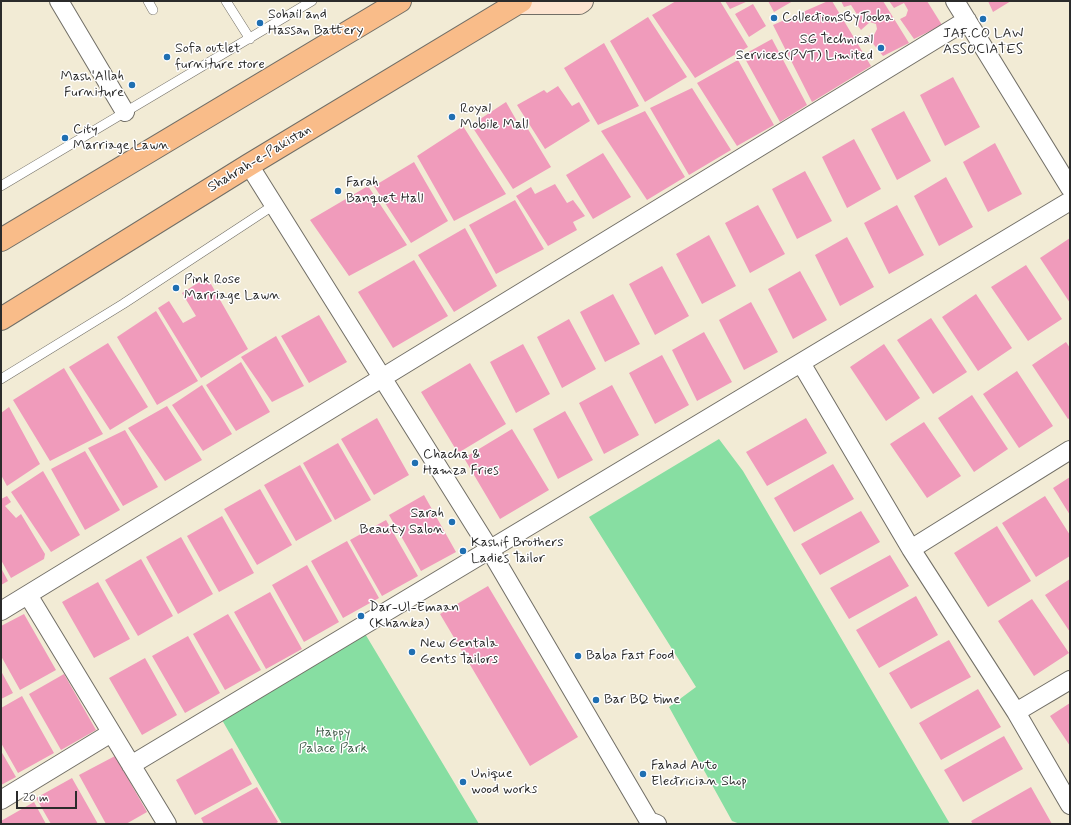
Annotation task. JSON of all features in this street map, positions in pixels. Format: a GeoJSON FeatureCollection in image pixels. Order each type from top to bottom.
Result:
{"type":"FeatureCollection","features":[{"type":"Feature","properties":{"kind":"highway","name":"Shahrah-e-Pakistan"},"geometry":{"type":"LineString","coordinates":[[1,319],[249,165],[519,2]]}},
{"type":"Feature","properties":{"kind":"highway"},"geometry":{"type":"LineString","coordinates":[[1,240],[389,4]]}},
{"type":"Feature","properties":{"kind":"main road"},"geometry":{"type":"LineString","coordinates":[[519,2],[579,3],[582,1]]}},
{"type":"Feature","properties":{"kind":"street"},"geometry":{"type":"LineString","coordinates":[[59,1],[125,112]]}},
{"type":"Feature","properties":{"kind":"street"},"geometry":{"type":"LineString","coordinates":[[955,1],[1070,188]]}},
{"type":"Feature","properties":{"kind":"street"},"geometry":{"type":"LineString","coordinates":[[1,611],[967,20]]}},
{"type":"Feature","properties":{"kind":"street"},"geometry":{"type":"LineString","coordinates":[[249,165],[384,378],[490,550],[650,823]]}},
{"type":"Feature","properties":{"kind":"street"},"geometry":{"type":"LineString","coordinates":[[131,765],[801,364],[1070,201]]}},
{"type":"Feature","properties":{"kind":"street"},"geometry":{"type":"LineString","coordinates":[[801,364],[911,549],[1016,712],[1070,805]]}},
{"type":"Feature","properties":{"kind":"street"},"geometry":{"type":"LineString","coordinates":[[911,549],[1070,450]]}},
{"type":"Feature","properties":{"kind":"street"},"geometry":{"type":"LineString","coordinates":[[28,595],[166,824]]}},
{"type":"Feature","properties":{"kind":"street"},"geometry":{"type":"LineString","coordinates":[[1016,712],[1070,680]]}},
{"type":"Feature","properties":{"kind":"street"},"geometry":{"type":"LineString","coordinates":[[1,800],[112,733]]}},
{"type":"Feature","properties":{"kind":"lane"},"geometry":{"type":"LineString","coordinates":[[148,1],[153,10]]}},
{"type":"Feature","properties":{"kind":"lane"},"geometry":{"type":"LineString","coordinates":[[226,1],[250,39]]}},
{"type":"Feature","properties":{"kind":"lane"},"geometry":{"type":"LineString","coordinates":[[1,186],[312,1]]}},
{"type":"Feature","properties":{"kind":"lane"},"geometry":{"type":"LineString","coordinates":[[1,379],[123,304],[274,205]]}},
{"type":"Feature","properties":{"kind":"green space"},"geometry":{"type":"Polygon","coordinates":[[[719,439],[743,471],[950,824],[740,824],[732,821],[669,707],[696,687],[589,517],[719,439]]]}},
{"type":"Feature","properties":{"kind":"green space","name":"Happy Palace Park"},"geometry":{"type":"Polygon","coordinates":[[[361,627],[479,824],[282,824],[218,713],[361,627]]]}},
{"type":"Feature","properties":{"kind":"building"},"geometry":{"type":"Polygon","coordinates":[[[676,1],[720,1],[748,47],[695,78],[652,15],[676,1]]]}},
{"type":"Feature","properties":{"kind":"building"},"geometry":{"type":"Polygon","coordinates":[[[725,1],[748,1],[730,9],[725,1]]]}},
{"type":"Feature","properties":{"kind":"building"},"geometry":{"type":"Polygon","coordinates":[[[768,1],[793,1],[774,12],[768,1]]]}},
{"type":"Feature","properties":{"kind":"building"},"geometry":{"type":"Polygon","coordinates":[[[828,1],[832,1],[871,66],[812,102],[773,25],[828,1]]]}},
{"type":"Feature","properties":{"kind":"building"},"geometry":{"type":"Polygon","coordinates":[[[841,1],[883,1],[909,43],[883,56],[867,36],[874,35],[877,29],[876,24],[870,22],[861,30],[855,22],[860,19],[851,5],[844,7],[841,1]]]}},
{"type":"Feature","properties":{"kind":"building"},"geometry":{"type":"Polygon","coordinates":[[[889,1],[927,1],[942,25],[914,39],[900,19],[906,16],[908,10],[904,3],[894,8],[889,1]]]}},
{"type":"Feature","properties":{"kind":"building"},"geometry":{"type":"Polygon","coordinates":[[[988,1],[1011,1],[993,12],[988,1]]]}},
{"type":"Feature","properties":{"kind":"building"},"geometry":{"type":"Polygon","coordinates":[[[753,4],[766,26],[749,37],[735,14],[753,4]]]}},
{"type":"Feature","properties":{"kind":"building"},"geometry":{"type":"Polygon","coordinates":[[[648,17],[687,77],[645,102],[610,41],[648,17]]]}},
{"type":"Feature","properties":{"kind":"building"},"geometry":{"type":"Polygon","coordinates":[[[772,39],[807,105],[780,122],[743,55],[772,39]]]}},
{"type":"Feature","properties":{"kind":"building"},"geometry":{"type":"Polygon","coordinates":[[[604,43],[639,106],[598,125],[564,68],[604,43]]]}},
{"type":"Feature","properties":{"kind":"building"},"geometry":{"type":"Polygon","coordinates":[[[738,60],[774,125],[737,146],[697,83],[738,60]]]}},
{"type":"Feature","properties":{"kind":"building"},"geometry":{"type":"Polygon","coordinates":[[[953,77],[980,127],[945,146],[920,95],[953,77]]]}},
{"type":"Feature","properties":{"kind":"building"},"geometry":{"type":"Polygon","coordinates":[[[558,86],[572,106],[579,102],[590,121],[545,149],[517,105],[544,90],[547,93],[558,86]]]}},
{"type":"Feature","properties":{"kind":"building"},"geometry":{"type":"Polygon","coordinates":[[[692,88],[731,150],[689,175],[650,108],[692,88]]]}},
{"type":"Feature","properties":{"kind":"building"},"geometry":{"type":"Polygon","coordinates":[[[506,102],[518,123],[523,121],[551,167],[513,189],[471,125],[506,102]]]}},
{"type":"Feature","properties":{"kind":"building"},"geometry":{"type":"Polygon","coordinates":[[[645,111],[685,177],[647,200],[601,131],[645,111]]]}},
{"type":"Feature","properties":{"kind":"building"},"geometry":{"type":"Polygon","coordinates":[[[904,111],[931,161],[897,180],[871,129],[904,111]]]}},
{"type":"Feature","properties":{"kind":"building"},"geometry":{"type":"Polygon","coordinates":[[[463,126],[506,194],[454,221],[417,156],[463,126]]]}},
{"type":"Feature","properties":{"kind":"building"},"geometry":{"type":"Polygon","coordinates":[[[854,139],[881,189],[847,208],[822,157],[854,139]]]}},
{"type":"Feature","properties":{"kind":"building"},"geometry":{"type":"Polygon","coordinates":[[[995,143],[1022,194],[988,212],[963,162],[995,143]]]}},
{"type":"Feature","properties":{"kind":"building"},"geometry":{"type":"Polygon","coordinates":[[[603,153],[631,197],[593,219],[566,175],[603,153]]]}},
{"type":"Feature","properties":{"kind":"building"},"geometry":{"type":"Polygon","coordinates":[[[414,162],[448,221],[411,243],[374,186],[414,162]]]}},
{"type":"Feature","properties":{"kind":"building"},"geometry":{"type":"Polygon","coordinates":[[[805,171],[832,221],[797,239],[772,189],[805,171]]]}},
{"type":"Feature","properties":{"kind":"building"},"geometry":{"type":"Polygon","coordinates":[[[946,177],[973,227],[939,246],[914,196],[946,177]]]}},
{"type":"Feature","properties":{"kind":"building"},"geometry":{"type":"Polygon","coordinates":[[[555,184],[567,203],[573,200],[585,216],[573,222],[577,230],[548,246],[516,196],[531,187],[535,194],[555,184]]]}},
{"type":"Feature","properties":{"kind":"building"},"geometry":{"type":"Polygon","coordinates":[[[368,186],[407,245],[349,276],[310,220],[368,186]]]}},
{"type":"Feature","properties":{"kind":"building"},"geometry":{"type":"Polygon","coordinates":[[[515,200],[544,249],[496,274],[469,225],[515,200]]]}},
{"type":"Feature","properties":{"kind":"building"},"geometry":{"type":"Polygon","coordinates":[[[758,205],[785,254],[750,273],[725,223],[758,205]]]}},
{"type":"Feature","properties":{"kind":"building"},"geometry":{"type":"Polygon","coordinates":[[[897,205],[924,255],[889,274],[864,223],[897,205]]]}},
{"type":"Feature","properties":{"kind":"building"},"geometry":{"type":"Polygon","coordinates":[[[465,228],[497,286],[454,312],[418,255],[465,228]]]}},
{"type":"Feature","properties":{"kind":"building"},"geometry":{"type":"Polygon","coordinates":[[[709,235],[736,286],[702,304],[676,254],[709,235]]]}},
{"type":"Feature","properties":{"kind":"building"},"geometry":{"type":"Polygon","coordinates":[[[847,237],[874,287],[840,306],[815,255],[847,237]]]}},
{"type":"Feature","properties":{"kind":"building"},"geometry":{"type":"Polygon","coordinates":[[[1070,238],[1070,303],[1040,258],[1070,238]]]}},
{"type":"Feature","properties":{"kind":"building"},"geometry":{"type":"Polygon","coordinates":[[[414,260],[448,316],[393,348],[358,292],[414,260]]]}},
{"type":"Feature","properties":{"kind":"building"},"geometry":{"type":"Polygon","coordinates":[[[1026,265],[1062,319],[1028,341],[991,287],[1026,265]]]}},
{"type":"Feature","properties":{"kind":"building"},"geometry":{"type":"Polygon","coordinates":[[[662,266],[689,316],[655,335],[629,284],[662,266]]]}},
{"type":"Feature","properties":{"kind":"building"},"geometry":{"type":"Polygon","coordinates":[[[800,271],[827,320],[793,339],[768,289],[800,271]]]}},
{"type":"Feature","properties":{"kind":"building"},"geometry":{"type":"Polygon","coordinates":[[[207,277],[248,349],[201,378],[158,308],[169,301],[183,323],[196,316],[182,293],[207,277]]]}},
{"type":"Feature","properties":{"kind":"building"},"geometry":{"type":"Polygon","coordinates":[[[613,294],[640,344],[605,362],[580,312],[613,294]]]}},
{"type":"Feature","properties":{"kind":"building"},"geometry":{"type":"Polygon","coordinates":[[[976,294],[1012,348],[978,371],[942,317],[976,294]]]}},
{"type":"Feature","properties":{"kind":"building"},"geometry":{"type":"Polygon","coordinates":[[[751,302],[778,352],[744,370],[719,320],[751,302]]]}},
{"type":"Feature","properties":{"kind":"building"},"geometry":{"type":"Polygon","coordinates":[[[156,311],[198,381],[157,405],[117,337],[156,311]]]}},
{"type":"Feature","properties":{"kind":"building"},"geometry":{"type":"Polygon","coordinates":[[[319,315],[347,362],[309,383],[281,336],[319,315]]]}},
{"type":"Feature","properties":{"kind":"building"},"geometry":{"type":"Polygon","coordinates":[[[931,318],[967,372],[933,394],[897,340],[931,318]]]}},
{"type":"Feature","properties":{"kind":"building"},"geometry":{"type":"Polygon","coordinates":[[[569,319],[596,369],[562,388],[537,337],[569,319]]]}},
{"type":"Feature","properties":{"kind":"building"},"geometry":{"type":"Polygon","coordinates":[[[704,332],[732,382],[697,401],[672,350],[704,332]]]}},
{"type":"Feature","properties":{"kind":"building"},"geometry":{"type":"Polygon","coordinates":[[[276,336],[304,386],[272,402],[241,357],[276,336]]]}},
{"type":"Feature","properties":{"kind":"building"},"geometry":{"type":"Polygon","coordinates":[[[1066,342],[1070,348],[1070,418],[1068,419],[1032,365],[1066,342]]]}},
{"type":"Feature","properties":{"kind":"building"},"geometry":{"type":"Polygon","coordinates":[[[108,343],[148,407],[110,430],[69,367],[108,343]]]}},
{"type":"Feature","properties":{"kind":"building"},"geometry":{"type":"Polygon","coordinates":[[[523,344],[550,394],[516,413],[490,362],[523,344]]]}},
{"type":"Feature","properties":{"kind":"building"},"geometry":{"type":"Polygon","coordinates":[[[884,344],[920,398],[886,421],[850,367],[884,344]]]}},
{"type":"Feature","properties":{"kind":"building"},"geometry":{"type":"Polygon","coordinates":[[[662,355],[689,405],[655,424],[629,373],[662,355]]]}},
{"type":"Feature","properties":{"kind":"building"},"geometry":{"type":"Polygon","coordinates":[[[241,362],[270,412],[236,431],[206,385],[241,362]]]}},
{"type":"Feature","properties":{"kind":"building"},"geometry":{"type":"Polygon","coordinates":[[[470,363],[506,424],[458,453],[421,392],[470,363]]]}},
{"type":"Feature","properties":{"kind":"building"},"geometry":{"type":"Polygon","coordinates":[[[64,368],[103,434],[50,461],[13,400],[64,368]]]}},
{"type":"Feature","properties":{"kind":"building"},"geometry":{"type":"Polygon","coordinates":[[[1017,371],[1053,426],[1019,448],[983,394],[1017,371]]]}},
{"type":"Feature","properties":{"kind":"building"},"geometry":{"type":"Polygon","coordinates":[[[202,385],[232,434],[203,451],[172,405],[202,385]]]}},
{"type":"Feature","properties":{"kind":"building"},"geometry":{"type":"Polygon","coordinates":[[[612,385],[639,435],[604,454],[579,403],[612,385]]]}},
{"type":"Feature","properties":{"kind":"building"},"geometry":{"type":"Polygon","coordinates":[[[972,395],[1008,449],[974,472],[938,418],[972,395]]]}},
{"type":"Feature","properties":{"kind":"building"},"geometry":{"type":"Polygon","coordinates":[[[167,406],[202,460],[165,481],[128,428],[167,406]]]}},
{"type":"Feature","properties":{"kind":"building"},"geometry":{"type":"Polygon","coordinates":[[[9,407],[40,464],[7,486],[1,475],[1,413],[9,407]]]}},
{"type":"Feature","properties":{"kind":"building"},"geometry":{"type":"Polygon","coordinates":[[[565,411],[593,460],[558,479],[533,429],[565,411]]]}},
{"type":"Feature","properties":{"kind":"building"},"geometry":{"type":"Polygon","coordinates":[[[377,418],[409,475],[374,495],[341,439],[377,418]]]}},
{"type":"Feature","properties":{"kind":"building"},"geometry":{"type":"Polygon","coordinates":[[[806,418],[827,453],[767,486],[746,452],[806,418]]]}},
{"type":"Feature","properties":{"kind":"building"},"geometry":{"type":"Polygon","coordinates":[[[924,422],[961,476],[927,498],[890,444],[924,422]]]}},
{"type":"Feature","properties":{"kind":"building"},"geometry":{"type":"Polygon","coordinates":[[[512,429],[549,490],[500,519],[464,458],[512,429]]]}},
{"type":"Feature","properties":{"kind":"building"},"geometry":{"type":"Polygon","coordinates":[[[125,430],[158,487],[123,506],[88,448],[125,430]]]}},
{"type":"Feature","properties":{"kind":"building"},"geometry":{"type":"Polygon","coordinates":[[[338,443],[371,500],[335,520],[303,463],[338,443]]]}},
{"type":"Feature","properties":{"kind":"building"},"geometry":{"type":"Polygon","coordinates":[[[85,451],[120,510],[85,530],[51,469],[85,451]]]}},
{"type":"Feature","properties":{"kind":"building"},"geometry":{"type":"Polygon","coordinates":[[[833,464],[854,499],[794,532],[774,498],[833,464]]]}},
{"type":"Feature","properties":{"kind":"building"},"geometry":{"type":"Polygon","coordinates":[[[300,465],[332,521],[296,541],[264,485],[300,465]]]}},
{"type":"Feature","properties":{"kind":"building"},"geometry":{"type":"Polygon","coordinates":[[[43,471],[80,535],[51,552],[11,492],[43,471]]]}},
{"type":"Feature","properties":{"kind":"building"},"geometry":{"type":"Polygon","coordinates":[[[1070,477],[1070,515],[1053,488],[1070,477]]]}},
{"type":"Feature","properties":{"kind":"building"},"geometry":{"type":"Polygon","coordinates":[[[260,489],[292,545],[257,565],[224,509],[260,489]]]}},
{"type":"Feature","properties":{"kind":"building"},"geometry":{"type":"Polygon","coordinates":[[[424,495],[456,552],[421,571],[389,515],[424,495]]]}},
{"type":"Feature","properties":{"kind":"building"},"geometry":{"type":"Polygon","coordinates":[[[7,496],[11,502],[5,506],[16,518],[21,514],[45,554],[44,559],[11,578],[1,560],[1,499],[7,496]]]}},
{"type":"Feature","properties":{"kind":"building"},"geometry":{"type":"Polygon","coordinates":[[[1045,496],[1070,535],[1070,556],[1036,577],[1002,523],[1045,496]]]}},
{"type":"Feature","properties":{"kind":"building"},"geometry":{"type":"Polygon","coordinates":[[[861,511],[880,542],[820,575],[801,544],[861,511]]]}},
{"type":"Feature","properties":{"kind":"building"},"geometry":{"type":"Polygon","coordinates":[[[222,516],[254,573],[219,592],[187,536],[222,516]]]}},
{"type":"Feature","properties":{"kind":"building"},"geometry":{"type":"Polygon","coordinates":[[[386,520],[418,576],[382,596],[350,540],[386,520]]]}},
{"type":"Feature","properties":{"kind":"building"},"geometry":{"type":"Polygon","coordinates":[[[997,526],[1031,581],[988,607],[954,553],[997,526]]]}},
{"type":"Feature","properties":{"kind":"building"},"geometry":{"type":"Polygon","coordinates":[[[181,537],[213,594],[178,614],[146,557],[181,537]]]}},
{"type":"Feature","properties":{"kind":"building"},"geometry":{"type":"Polygon","coordinates":[[[347,541],[379,598],[343,618],[311,561],[347,541]]]}},
{"type":"Feature","properties":{"kind":"building"},"geometry":{"type":"Polygon","coordinates":[[[890,555],[909,586],[849,619],[830,588],[890,555]]]}},
{"type":"Feature","properties":{"kind":"building"},"geometry":{"type":"Polygon","coordinates":[[[141,559],[173,616],[138,636],[105,580],[141,559]]]}},
{"type":"Feature","properties":{"kind":"building"},"geometry":{"type":"Polygon","coordinates":[[[307,565],[339,622],[304,642],[272,585],[307,565]]]}},
{"type":"Feature","properties":{"kind":"building"},"geometry":{"type":"Polygon","coordinates":[[[1,568],[8,581],[1,585],[1,568]]]}},
{"type":"Feature","properties":{"kind":"building"},"geometry":{"type":"Polygon","coordinates":[[[1070,579],[1070,632],[1045,595],[1070,579]]]}},
{"type":"Feature","properties":{"kind":"building"},"geometry":{"type":"Polygon","coordinates":[[[98,582],[130,639],[94,658],[62,602],[98,582]]]}},
{"type":"Feature","properties":{"kind":"building"},"geometry":{"type":"Polygon","coordinates":[[[488,586],[578,737],[530,766],[440,614],[488,586]]]}},
{"type":"Feature","properties":{"kind":"building"},"geometry":{"type":"Polygon","coordinates":[[[270,592],[302,649],[266,669],[234,612],[270,592]]]}},
{"type":"Feature","properties":{"kind":"building"},"geometry":{"type":"Polygon","coordinates":[[[916,596],[938,635],[879,668],[856,630],[916,596]]]}},
{"type":"Feature","properties":{"kind":"building"},"geometry":{"type":"Polygon","coordinates":[[[1032,599],[1069,653],[1034,676],[998,621],[1032,599]]]}},
{"type":"Feature","properties":{"kind":"building"},"geometry":{"type":"Polygon","coordinates":[[[24,614],[56,670],[20,690],[1,656],[1,626],[24,614]]]}},
{"type":"Feature","properties":{"kind":"building"},"geometry":{"type":"Polygon","coordinates":[[[228,614],[261,670],[225,690],[193,634],[228,614]]]}},
{"type":"Feature","properties":{"kind":"building"},"geometry":{"type":"Polygon","coordinates":[[[188,636],[220,693],[185,713],[152,656],[188,636]]]}},
{"type":"Feature","properties":{"kind":"building"},"geometry":{"type":"Polygon","coordinates":[[[949,640],[971,677],[911,709],[889,673],[949,640]]]}},
{"type":"Feature","properties":{"kind":"building"},"geometry":{"type":"Polygon","coordinates":[[[145,658],[177,715],[142,735],[109,678],[145,658]]]}},
{"type":"Feature","properties":{"kind":"building"},"geometry":{"type":"Polygon","coordinates":[[[1,671],[13,693],[1,699],[1,671]]]}},
{"type":"Feature","properties":{"kind":"building"},"geometry":{"type":"Polygon","coordinates":[[[64,674],[96,730],[61,750],[29,694],[64,674]]]}},
{"type":"Feature","properties":{"kind":"building"},"geometry":{"type":"Polygon","coordinates":[[[978,689],[1001,727],[941,760],[919,723],[978,689]]]}},
{"type":"Feature","properties":{"kind":"building"},"geometry":{"type":"Polygon","coordinates":[[[22,696],[54,753],[18,773],[1,743],[1,708],[22,696]]]}},
{"type":"Feature","properties":{"kind":"building"},"geometry":{"type":"Polygon","coordinates":[[[1070,703],[1070,746],[1050,716],[1070,703]]]}},
{"type":"Feature","properties":{"kind":"building"},"geometry":{"type":"Polygon","coordinates":[[[1004,736],[1023,769],[963,802],[944,770],[1004,736]]]}},
{"type":"Feature","properties":{"kind":"building"},"geometry":{"type":"Polygon","coordinates":[[[232,748],[252,784],[195,815],[176,780],[232,748]]]}},
{"type":"Feature","properties":{"kind":"building"},"geometry":{"type":"Polygon","coordinates":[[[1,751],[16,777],[1,785],[1,751]]]}},
{"type":"Feature","properties":{"kind":"building"},"geometry":{"type":"Polygon","coordinates":[[[115,756],[147,812],[126,824],[106,824],[79,775],[115,756]]]}},
{"type":"Feature","properties":{"kind":"building"},"geometry":{"type":"Polygon","coordinates":[[[72,778],[98,824],[51,824],[36,798],[72,778]]]}},
{"type":"Feature","properties":{"kind":"building"},"geometry":{"type":"Polygon","coordinates":[[[257,787],[278,822],[275,824],[204,824],[201,818],[257,787]]]}},
{"type":"Feature","properties":{"kind":"building"},"geometry":{"type":"Polygon","coordinates":[[[1031,787],[1052,824],[973,824],[971,821],[1031,787]]]}},
{"type":"Feature","properties":{"kind":"building"},"geometry":{"type":"Polygon","coordinates":[[[34,802],[46,824],[1,824],[1,821],[34,802]]]}},
{"type":"Feature","properties":{"kind":"place","name":"CollectionsByTooba"},"geometry":{"type":"Point","coordinates":[774,18]}},
{"type":"Feature","properties":{"kind":"place","name":"JAF.CO LAW ASSOCIATES"},"geometry":{"type":"Point","coordinates":[983,19]}},
{"type":"Feature","properties":{"kind":"place","name":"Sohail and Hassan Battery"},"geometry":{"type":"Point","coordinates":[260,23]}},
{"type":"Feature","properties":{"kind":"place","name":"SG Technical Services(PVT) Limited"},"geometry":{"type":"Point","coordinates":[881,48]}},
{"type":"Feature","properties":{"kind":"place","name":"Sofa outlet furniture store"},"geometry":{"type":"Point","coordinates":[167,57]}},
{"type":"Feature","properties":{"kind":"place","name":"Mash'Allah Furniture"},"geometry":{"type":"Point","coordinates":[132,85]}},
{"type":"Feature","properties":{"kind":"place","name":"Royal Mobile Mall"},"geometry":{"type":"Point","coordinates":[452,117]}},
{"type":"Feature","properties":{"kind":"place","name":"City Marriage Lawn"},"geometry":{"type":"Point","coordinates":[65,138]}},
{"type":"Feature","properties":{"kind":"place","name":"Farah Banquet Hall"},"geometry":{"type":"Point","coordinates":[338,191]}},
{"type":"Feature","properties":{"kind":"place","name":"Pink Rose Marriage Lawn"},"geometry":{"type":"Point","coordinates":[176,288]}},
{"type":"Feature","properties":{"kind":"place","name":"Chacha & Hamza Fries"},"geometry":{"type":"Point","coordinates":[415,463]}},
{"type":"Feature","properties":{"kind":"place","name":"Sarah Beauty Salon"},"geometry":{"type":"Point","coordinates":[452,522]}},
{"type":"Feature","properties":{"kind":"place","name":"Kashif Brothers Ladies Tailor"},"geometry":{"type":"Point","coordinates":[463,551]}},
{"type":"Feature","properties":{"kind":"place","name":"Dar-Ul-Emaan (Khanka)"},"geometry":{"type":"Point","coordinates":[361,616]}},
{"type":"Feature","properties":{"kind":"place","name":"New Gentala Gents Tailors"},"geometry":{"type":"Point","coordinates":[412,652]}},
{"type":"Feature","properties":{"kind":"place","name":"Baba Fast Food"},"geometry":{"type":"Point","coordinates":[578,656]}},
{"type":"Feature","properties":{"kind":"place","name":"Bar BQ time"},"geometry":{"type":"Point","coordinates":[596,700]}},
{"type":"Feature","properties":{"kind":"place","name":"Fahad Auto Electrician Shop"},"geometry":{"type":"Point","coordinates":[643,774]}},
{"type":"Feature","properties":{"kind":"place","name":"Unique wood works"},"geometry":{"type":"Point","coordinates":[463,782]}}]}
